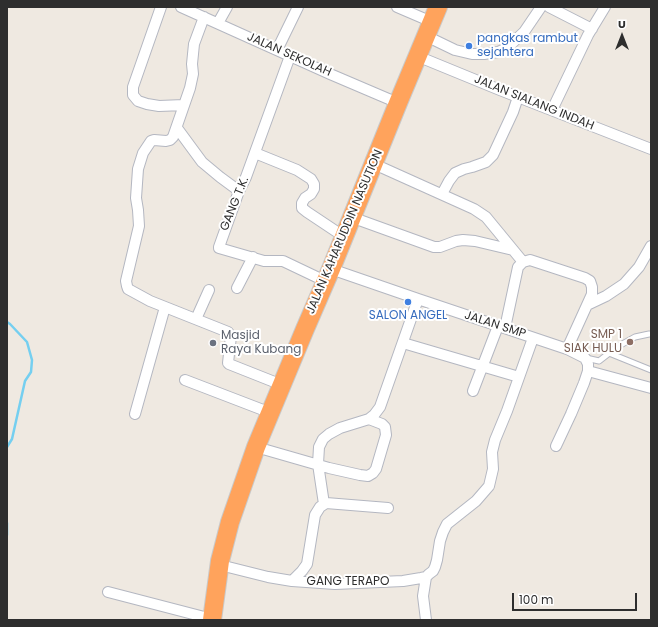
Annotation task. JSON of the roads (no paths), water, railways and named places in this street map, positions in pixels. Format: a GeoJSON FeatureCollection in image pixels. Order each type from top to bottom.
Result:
{"type":"FeatureCollection","features":[{"type":"Feature","properties":{"kind":"highway","name":"JALAN KAHARUDDIN NASUTION"},"geometry":{"type":"LineString","coordinates":[[212,620],[220,565],[230,522],[256,447],[432,22]]}},
{"type":"Feature","properties":{"kind":"street"},"geometry":{"type":"LineString","coordinates":[[160,7],[133,87],[133,95],[138,101],[147,104],[159,106],[184,105]]}},
{"type":"Feature","properties":{"kind":"street","name":"JALAN SEKOLAH"},"geometry":{"type":"LineString","coordinates":[[181,7],[398,103]]}},
{"type":"Feature","properties":{"kind":"street"},"geometry":{"type":"LineString","coordinates":[[218,23],[227,7]]}},
{"type":"Feature","properties":{"kind":"street"},"geometry":{"type":"LineString","coordinates":[[277,50],[298,7]]}},
{"type":"Feature","properties":{"kind":"street"},"geometry":{"type":"LineString","coordinates":[[397,7],[432,22],[455,50],[472,54],[498,52],[507,48],[524,32],[541,7]]}},
{"type":"Feature","properties":{"kind":"street"},"geometry":{"type":"LineString","coordinates":[[549,7],[592,29]]}},
{"type":"Feature","properties":{"kind":"street"},"geometry":{"type":"LineString","coordinates":[[552,110],[578,54],[605,7]]}},
{"type":"Feature","properties":{"kind":"street"},"geometry":{"type":"LineString","coordinates":[[204,17],[194,44],[192,64],[193,74],[190,88],[173,137],[166,141],[151,141],[143,153],[140,161],[136,198],[139,226],[126,281],[128,288],[150,301],[228,332],[231,336],[229,364],[282,385]]}},
{"type":"Feature","properties":{"kind":"street","name":"GANG T.K."},"geometry":{"type":"LineString","coordinates":[[290,56],[219,248],[264,261],[283,261],[328,275]]}},
{"type":"Feature","properties":{"kind":"street","name":"JALAN SIALANG INDAH"},"geometry":{"type":"LineString","coordinates":[[417,56],[651,149]]}},
{"type":"Feature","properties":{"kind":"street"},"geometry":{"type":"LineString","coordinates":[[442,194],[455,173],[486,162],[493,155],[513,112],[518,97]]}},
{"type":"Feature","properties":{"kind":"street"},"geometry":{"type":"LineString","coordinates":[[176,128],[202,162],[239,191]]}},
{"type":"Feature","properties":{"kind":"street"},"geometry":{"type":"LineString","coordinates":[[255,153],[297,170],[311,179],[314,184],[314,189],[311,194],[305,198],[302,203],[302,208],[344,236]]}},
{"type":"Feature","properties":{"kind":"street"},"geometry":{"type":"LineString","coordinates":[[374,164],[474,209],[486,217],[523,262]]}},
{"type":"Feature","properties":{"kind":"street"},"geometry":{"type":"LineString","coordinates":[[351,217],[434,247],[440,247],[463,240],[475,241],[513,250]]}},
{"type":"Feature","properties":{"kind":"street"},"geometry":{"type":"LineString","coordinates":[[587,305],[606,296],[624,284],[639,267],[651,246]]}},
{"type":"Feature","properties":{"kind":"street"},"geometry":{"type":"LineString","coordinates":[[237,288],[253,257]]}},
{"type":"Feature","properties":{"kind":"street"},"geometry":{"type":"LineString","coordinates":[[473,390],[482,366],[502,327],[518,267],[523,262],[530,260],[590,281],[592,294],[567,349]]}},
{"type":"Feature","properties":{"kind":"street","name":"JALAN SMP"},"geometry":{"type":"LineString","coordinates":[[328,275],[418,299],[567,349],[585,358]]}},
{"type":"Feature","properties":{"kind":"street"},"geometry":{"type":"LineString","coordinates":[[196,319],[209,290]]}},
{"type":"Feature","properties":{"kind":"street"},"geometry":{"type":"LineString","coordinates":[[324,504],[318,464],[319,447],[322,439],[340,428],[374,416],[380,407],[418,299]]}},
{"type":"Feature","properties":{"kind":"street"},"geometry":{"type":"LineString","coordinates":[[135,414],[165,307]]}},
{"type":"Feature","properties":{"kind":"street"},"geometry":{"type":"LineString","coordinates":[[426,620],[423,596],[428,575],[435,567],[443,532],[447,524],[476,501],[489,486],[493,469],[492,452],[495,440],[533,338]]}},
{"type":"Feature","properties":{"kind":"street"},"geometry":{"type":"LineString","coordinates":[[402,342],[519,377]]}},
{"type":"Feature","properties":{"kind":"street"},"geometry":{"type":"LineString","coordinates":[[556,446],[571,414],[588,371],[588,364],[585,358]]}},
{"type":"Feature","properties":{"kind":"street"},"geometry":{"type":"LineString","coordinates":[[588,371],[651,388]]}},
{"type":"Feature","properties":{"kind":"street"},"geometry":{"type":"LineString","coordinates":[[185,380],[271,413]]}},
{"type":"Feature","properties":{"kind":"street"},"geometry":{"type":"LineString","coordinates":[[256,447],[368,476],[373,474],[376,469],[386,435],[385,427],[382,424],[368,418]]}},
{"type":"Feature","properties":{"kind":"street"},"geometry":{"type":"LineString","coordinates":[[292,581],[302,572],[307,564],[315,515],[320,507],[326,503],[388,508]]}},
{"type":"Feature","properties":{"kind":"street","name":"GANG TERAPO"},"geometry":{"type":"LineString","coordinates":[[220,565],[268,577],[292,581],[335,584],[403,581],[428,575]]}},
{"type":"Feature","properties":{"kind":"street"},"geometry":{"type":"LineString","coordinates":[[108,592],[212,620]]}},
{"type":"Feature","properties":{"kind":"lane"},"geometry":{"type":"LineString","coordinates":[[585,358],[599,361],[635,337],[651,334]]}},
{"type":"Feature","properties":{"kind":"lane"},"geometry":{"type":"LineString","coordinates":[[609,353],[651,370]]}},
{"type":"Feature","properties":{"kind":"waterway"},"geometry":{"type":"LineString","coordinates":[[7,322],[27,342],[32,360],[31,372],[25,381],[12,439],[7,447]]}},
{"type":"Feature","properties":{"kind":"waterway"},"geometry":{"type":"LineString","coordinates":[[7,523],[7,535]]}},
{"type":"Feature","properties":{"kind":"place","name":"pangkas rambut sejahtera"},"geometry":{"type":"Point","coordinates":[469,46]}},
{"type":"Feature","properties":{"kind":"place","name":"SALON ANGEL"},"geometry":{"type":"Point","coordinates":[408,302]}},
{"type":"Feature","properties":{"kind":"place","name":"SMP 1 SIAK HULU"},"geometry":{"type":"Point","coordinates":[630,342]}},
{"type":"Feature","properties":{"kind":"place","name":"Masjid Raya Kubang"},"geometry":{"type":"Point","coordinates":[213,343]}}]}
